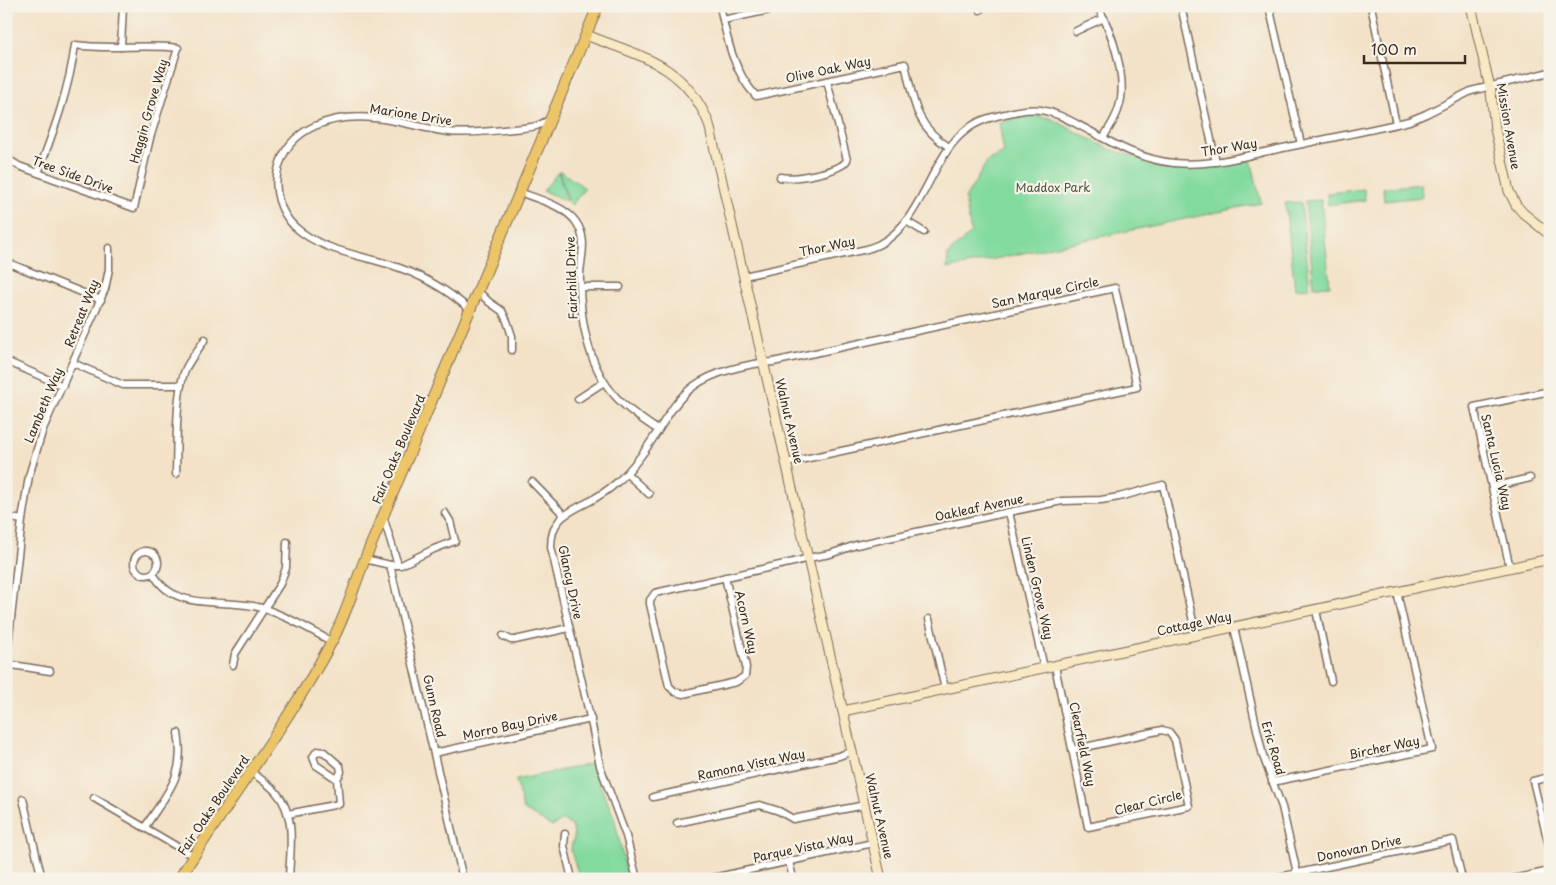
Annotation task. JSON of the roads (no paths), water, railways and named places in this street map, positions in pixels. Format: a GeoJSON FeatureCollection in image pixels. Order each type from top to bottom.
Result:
{"type":"FeatureCollection","features":[{"type":"Feature","properties":{"kind":"main road","name":"Fair Oaks Boulevard"},"geometry":{"type":"LineString","coordinates":[[179,879],[251,772],[332,642],[365,559],[598,6]]}},
{"type":"Feature","properties":{"kind":"street","name":"Olive Oak Way"},"geometry":{"type":"LineString","coordinates":[[720,6],[734,60],[745,82],[756,96],[905,64],[918,114],[930,132],[949,147]]}},
{"type":"Feature","properties":{"kind":"street"},"geometry":{"type":"LineString","coordinates":[[723,20],[788,6]]}},
{"type":"Feature","properties":{"kind":"street"},"geometry":{"type":"LineString","coordinates":[[1098,6],[1113,41],[1122,88],[1122,97],[1117,115],[1103,138]]}},
{"type":"Feature","properties":{"kind":"street"},"geometry":{"type":"LineString","coordinates":[[1182,6],[1216,162]]}},
{"type":"Feature","properties":{"kind":"street"},"geometry":{"type":"LineString","coordinates":[[1269,6],[1301,144]]}},
{"type":"Feature","properties":{"kind":"street"},"geometry":{"type":"LineString","coordinates":[[1371,6],[1396,124]]}},
{"type":"Feature","properties":{"kind":"street","name":"Mission Avenue"},"geometry":{"type":"LineString","coordinates":[[1471,6],[1489,86],[1494,130],[1510,191],[1516,205],[1523,213],[1550,235]]}},
{"type":"Feature","properties":{"kind":"street"},"geometry":{"type":"LineString","coordinates":[[121,47],[123,7]]}},
{"type":"Feature","properties":{"kind":"street"},"geometry":{"type":"LineString","coordinates":[[1076,31],[1104,18]]}},
{"type":"Feature","properties":{"kind":"street","name":"Walnut Avenue"},"geometry":{"type":"LineString","coordinates":[[586,34],[661,66],[687,86],[700,104],[710,129],[881,879]]}},
{"type":"Feature","properties":{"kind":"street","name":"Haggin Grove Way"},"geometry":{"type":"LineString","coordinates":[[38,173],[64,102],[75,45],[178,48],[150,138],[134,208]]}},
{"type":"Feature","properties":{"kind":"street","name":"Thor Way"},"geometry":{"type":"LineString","coordinates":[[744,276],[872,248],[892,237],[906,222],[949,147],[970,125],[992,117],[1025,110],[1044,110],[1062,116],[1130,152],[1158,160],[1192,164],[1216,162],[1396,124],[1426,114],[1462,95],[1489,86],[1550,72]]}},
{"type":"Feature","properties":{"kind":"street"},"geometry":{"type":"LineString","coordinates":[[780,177],[795,178],[826,171],[841,166],[847,160],[827,81]]}},
{"type":"Feature","properties":{"kind":"street","name":"Marione Drive"},"geometry":{"type":"LineString","coordinates":[[470,310],[415,274],[329,248],[301,232],[289,220],[279,201],[277,174],[281,159],[289,145],[300,133],[320,123],[344,118],[374,118],[434,130],[470,132],[536,126],[550,119]]}},
{"type":"Feature","properties":{"kind":"street","name":"Tree Side Drive"},"geometry":{"type":"LineString","coordinates":[[6,158],[20,166],[134,208]]}},
{"type":"Feature","properties":{"kind":"street","name":"Fairchild Drive"},"geometry":{"type":"LineString","coordinates":[[520,192],[564,211],[578,224],[584,242],[580,287],[584,323],[589,345],[604,382],[622,403],[658,430]]}},
{"type":"Feature","properties":{"kind":"street"},"geometry":{"type":"LineString","coordinates":[[906,222],[924,232]]}},
{"type":"Feature","properties":{"kind":"street","name":"Retreat Way"},"geometry":{"type":"LineString","coordinates":[[109,248],[108,279],[101,300],[73,363],[123,385],[181,384]]}},
{"type":"Feature","properties":{"kind":"street"},"geometry":{"type":"LineString","coordinates":[[6,262],[101,300]]}},
{"type":"Feature","properties":{"kind":"street"},"geometry":{"type":"LineString","coordinates":[[580,287],[620,287]]}},
{"type":"Feature","properties":{"kind":"street","name":"San Marque Circle"},"geometry":{"type":"LineString","coordinates":[[763,362],[773,362],[1115,288],[1138,387],[786,463]]}},
{"type":"Feature","properties":{"kind":"street"},"geometry":{"type":"LineString","coordinates":[[478,291],[489,302],[500,309],[505,316],[512,336],[512,350]]}},
{"type":"Feature","properties":{"kind":"street"},"geometry":{"type":"LineString","coordinates":[[176,474],[181,384],[190,362],[206,339]]}},
{"type":"Feature","properties":{"kind":"street"},"geometry":{"type":"LineString","coordinates":[[6,361],[62,386]]}},
{"type":"Feature","properties":{"kind":"street"},"geometry":{"type":"LineString","coordinates":[[532,482],[564,515],[602,494],[626,474],[638,460],[681,398],[702,380],[716,374],[763,362]]}},
{"type":"Feature","properties":{"kind":"street","name":"Lambeth Way"},"geometry":{"type":"LineString","coordinates":[[6,663],[22,520],[29,476],[35,452],[73,363]]}},
{"type":"Feature","properties":{"kind":"street"},"geometry":{"type":"LineString","coordinates":[[578,399],[604,382]]}},
{"type":"Feature","properties":{"kind":"street","name":"Santa Lucia Way"},"geometry":{"type":"LineString","coordinates":[[1510,568],[1474,407],[1550,391]]}},
{"type":"Feature","properties":{"kind":"street"},"geometry":{"type":"LineString","coordinates":[[626,474],[649,494]]}},
{"type":"Feature","properties":{"kind":"street"},"geometry":{"type":"LineString","coordinates":[[1492,487],[1530,478]]}},
{"type":"Feature","properties":{"kind":"street","name":"Oakleaf Avenue"},"geometry":{"type":"LineString","coordinates":[[652,596],[660,591],[798,562],[856,545],[1062,501],[1102,500],[1163,485],[1196,636]]}},
{"type":"Feature","properties":{"kind":"street","name":"Linden Grove Way"},"geometry":{"type":"LineString","coordinates":[[1009,512],[1044,668]]}},
{"type":"Feature","properties":{"kind":"street"},"geometry":{"type":"LineString","coordinates":[[365,559],[398,565],[421,556],[434,548],[455,541],[450,521],[445,513]]}},
{"type":"Feature","properties":{"kind":"street","name":"Glancy Drive"},"geometry":{"type":"LineString","coordinates":[[564,515],[554,527],[551,547],[600,766],[626,836],[637,879]]}},
{"type":"Feature","properties":{"kind":"street"},"geometry":{"type":"LineString","coordinates":[[383,516],[398,565]]}},
{"type":"Feature","properties":{"kind":"street"},"geometry":{"type":"LineString","coordinates":[[6,518],[22,520]]}},
{"type":"Feature","properties":{"kind":"street"},"geometry":{"type":"LineString","coordinates":[[233,666],[235,654],[284,574],[288,542]]}},
{"type":"Feature","properties":{"kind":"street","name":"Cottage Way"},"geometry":{"type":"LineString","coordinates":[[843,711],[1550,560]]}},
{"type":"Feature","properties":{"kind":"street","name":"Gunn Road"},"geometry":{"type":"LineString","coordinates":[[390,565],[463,879]]}},
{"type":"Feature","properties":{"kind":"street"},"geometry":{"type":"LineString","coordinates":[[153,573],[157,581],[186,599],[207,603],[248,605],[264,609],[302,624],[332,642]]}},
{"type":"Feature","properties":{"kind":"street","name":"Acorn Way"},"geometry":{"type":"LineString","coordinates":[[652,596],[650,604],[669,686],[672,690],[678,694],[683,694],[736,682],[745,676],[746,667],[725,578]]}},
{"type":"Feature","properties":{"kind":"street","name":"Bircher Way"},"geometry":{"type":"LineString","coordinates":[[1272,782],[1432,749],[1397,592]]}},
{"type":"Feature","properties":{"kind":"street"},"geometry":{"type":"LineString","coordinates":[[1316,610],[1331,681]]}},
{"type":"Feature","properties":{"kind":"street"},"geometry":{"type":"LineString","coordinates":[[929,619],[945,690]]}},
{"type":"Feature","properties":{"kind":"street","name":"Eric Road"},"geometry":{"type":"LineString","coordinates":[[1234,627],[1263,756],[1282,807],[1297,873]]}},
{"type":"Feature","properties":{"kind":"street"},"geometry":{"type":"LineString","coordinates":[[503,636],[516,640],[569,628]]}},
{"type":"Feature","properties":{"kind":"street"},"geometry":{"type":"LineString","coordinates":[[6,663],[50,671]]}},
{"type":"Feature","properties":{"kind":"street","name":"Clearfield Way"},"geometry":{"type":"LineString","coordinates":[[1055,666],[1088,827]]}},
{"type":"Feature","properties":{"kind":"street","name":"Morro Bay Drive"},"geometry":{"type":"LineString","coordinates":[[434,753],[591,719]]}},
{"type":"Feature","properties":{"kind":"street","name":"Clear Circle"},"geometry":{"type":"LineString","coordinates":[[1072,750],[1162,730],[1169,732],[1175,740],[1189,806],[1088,827]]}},
{"type":"Feature","properties":{"kind":"street"},"geometry":{"type":"LineString","coordinates":[[145,827],[169,790],[178,772],[181,757],[178,733]]}},
{"type":"Feature","properties":{"kind":"street","name":"Ramona Vista Way"},"geometry":{"type":"LineString","coordinates":[[653,796],[839,756],[852,751]]}},
{"type":"Feature","properties":{"kind":"street"},"geometry":{"type":"LineString","coordinates":[[288,814],[340,804],[337,779],[341,772],[340,766],[324,752],[315,752],[313,757],[316,765],[337,779]]}},
{"type":"Feature","properties":{"kind":"street"},"geometry":{"type":"LineString","coordinates":[[251,772],[275,792],[288,814],[291,830],[289,879]]}},
{"type":"Feature","properties":{"kind":"street"},"geometry":{"type":"LineString","coordinates":[[1550,777],[1533,781],[1550,850]]}},
{"type":"Feature","properties":{"kind":"street"},"geometry":{"type":"LineString","coordinates":[[94,798],[193,856]]}},
{"type":"Feature","properties":{"kind":"street"},"geometry":{"type":"LineString","coordinates":[[23,800],[42,879]]}},
{"type":"Feature","properties":{"kind":"street"},"geometry":{"type":"LineString","coordinates":[[677,823],[760,805],[779,811],[793,819],[864,805]]}},
{"type":"Feature","properties":{"kind":"street"},"geometry":{"type":"LineString","coordinates":[[565,834],[564,846],[572,879]]}},
{"type":"Feature","properties":{"kind":"street","name":"Donovan Drive"},"geometry":{"type":"LineString","coordinates":[[1270,879],[1453,840],[1462,879]]}},
{"type":"Feature","properties":{"kind":"street","name":"Parque Vista Way"},"geometry":{"type":"LineString","coordinates":[[711,878],[873,844]]}},
{"type":"Feature","properties":{"kind":"street"},"geometry":{"type":"LineString","coordinates":[[789,861],[793,879]]}},
{"type":"Feature","properties":{"kind":"street"},"geometry":{"type":"LineString","coordinates":[[1512,879],[1550,871]]}},
{"type":"Feature","properties":{"kind":"park label","name":"Maddox Park"},"geometry":{"type":"Point","coordinates":[1053,187]}}]}
